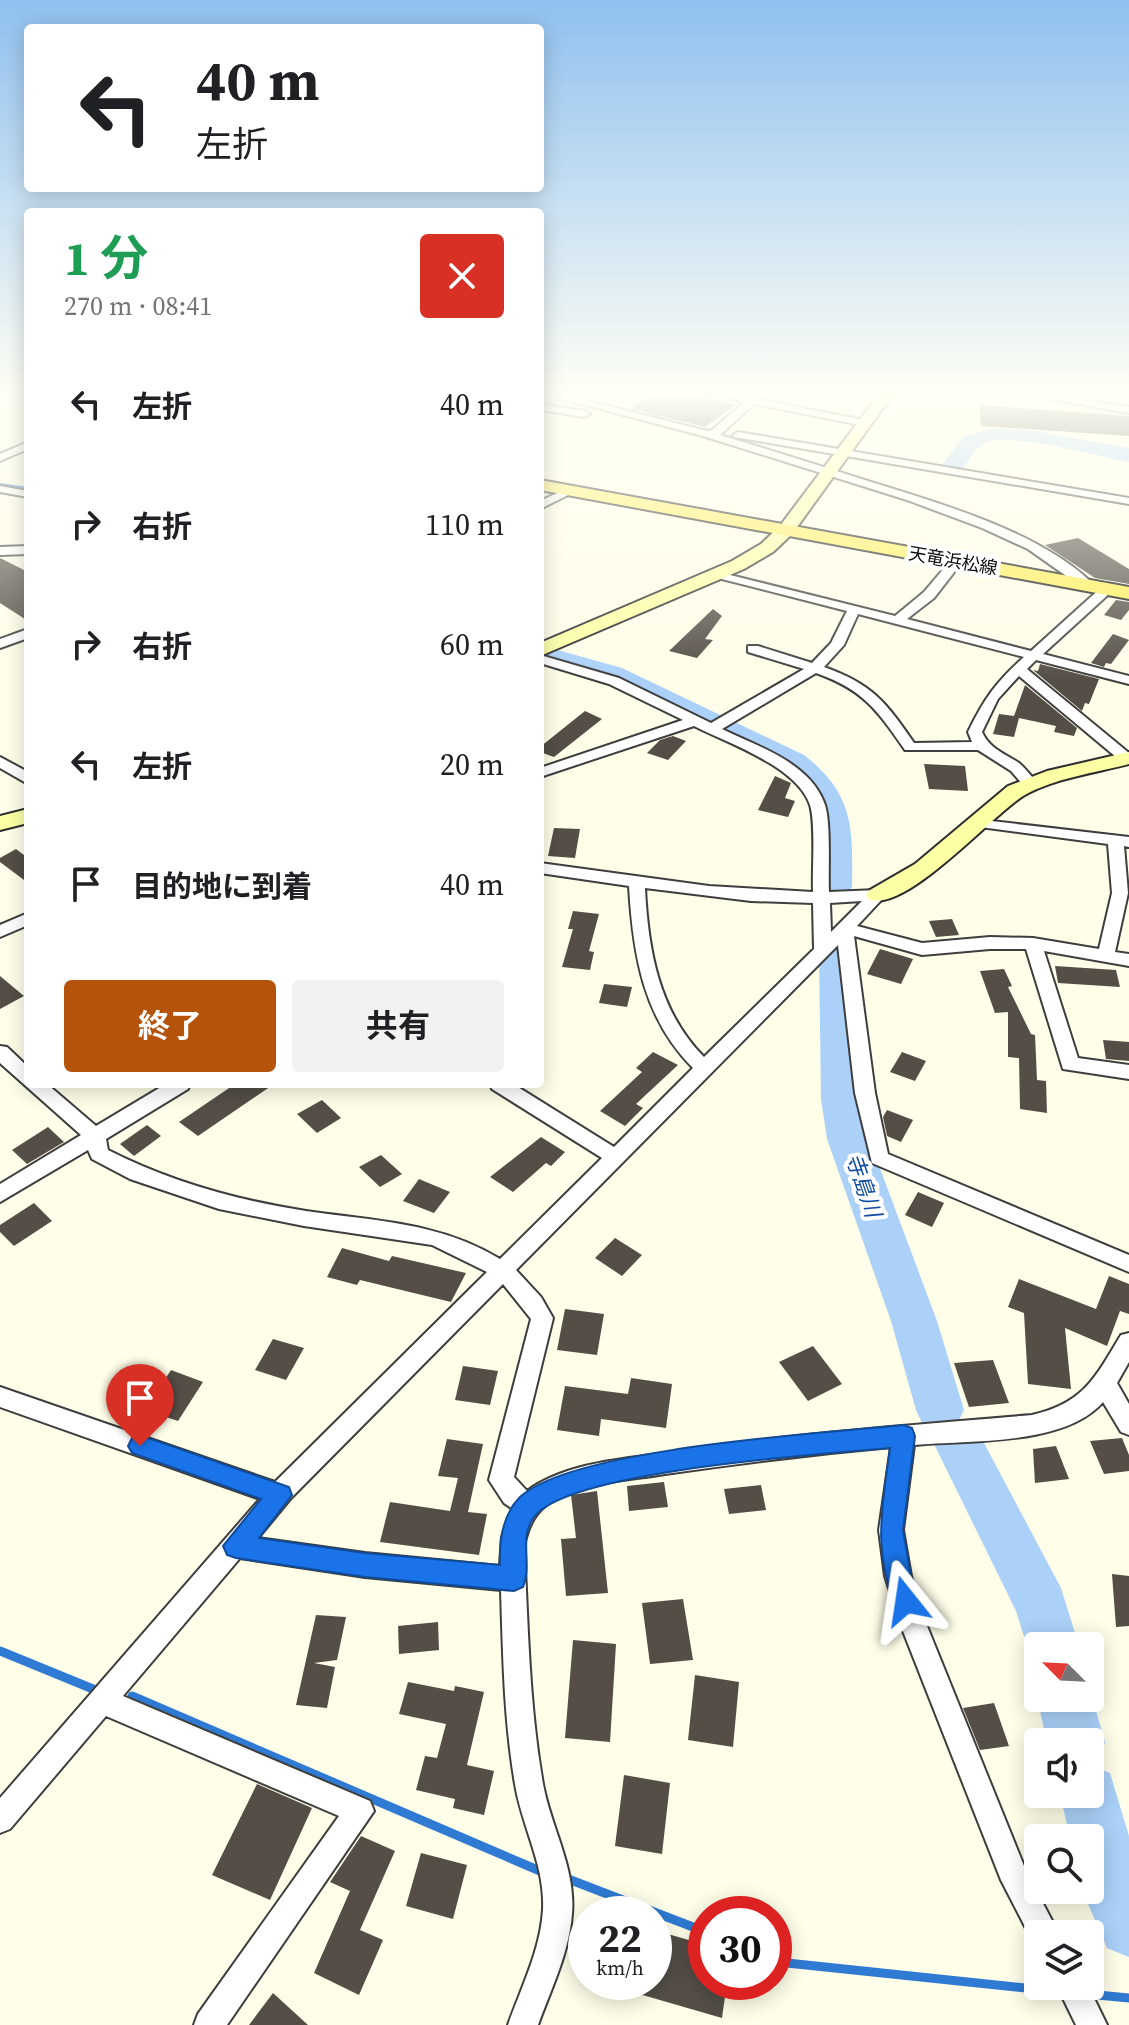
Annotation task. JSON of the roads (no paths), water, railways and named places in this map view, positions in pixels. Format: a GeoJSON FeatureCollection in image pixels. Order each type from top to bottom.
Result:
{"type":"FeatureCollection","features":[{"type":"Feature","properties":{"kind":"main road","name":"天竜浜松線"},"geometry":{"type":"LineString","coordinates":[[573,492],[1129,593]]}},
{"type":"Feature","properties":{"kind":"street"},"geometry":{"type":"LineString","coordinates":[[544,504],[569,492]]}},
{"type":"Feature","properties":{"kind":"street"},"geometry":{"type":"LineString","coordinates":[[544,648],[718,574],[767,548],[786,530],[814,492]]}},
{"type":"Feature","properties":{"kind":"street"},"geometry":{"type":"LineString","coordinates":[[884,492],[986,525],[1032,546],[1098,588],[1036,656],[1001,685],[975,732],[981,746]]}},
{"type":"Feature","properties":{"kind":"street"},"geometry":{"type":"LineString","coordinates":[[1073,492],[1129,501]]}},
{"type":"Feature","properties":{"kind":"street"},"geometry":{"type":"LineString","coordinates":[[0,551],[24,550]]}},
{"type":"Feature","properties":{"kind":"street"},"geometry":{"type":"LineString","coordinates":[[898,620],[929,595],[956,562]]}},
{"type":"Feature","properties":{"kind":"street"},"geometry":{"type":"LineString","coordinates":[[718,574],[1129,680]]}},
{"type":"Feature","properties":{"kind":"street"},"geometry":{"type":"LineString","coordinates":[[715,727],[815,668],[837,645],[854,610]]}},
{"type":"Feature","properties":{"kind":"street"},"geometry":{"type":"LineString","coordinates":[[0,644],[24,635]]}},
{"type":"Feature","properties":{"kind":"street"},"geometry":{"type":"LineString","coordinates":[[753,649],[815,668],[872,695],[910,747],[981,746],[1016,768],[1030,784]]}},
{"type":"Feature","properties":{"kind":"street"},"geometry":{"type":"LineString","coordinates":[[544,660],[609,679],[692,722],[715,727],[787,767],[809,786],[818,806],[820,824],[823,950]]}},
{"type":"Feature","properties":{"kind":"street"},"geometry":{"type":"LineString","coordinates":[[1020,670],[1128,759]]}},
{"type":"Feature","properties":{"kind":"street"},"geometry":{"type":"LineString","coordinates":[[544,772],[692,722]]}},
{"type":"Feature","properties":{"kind":"street"},"geometry":{"type":"LineString","coordinates":[[0,1819],[280,1495],[878,895],[923,869],[1006,798],[1030,784],[1128,759]]}},
{"type":"Feature","properties":{"kind":"street"},"geometry":{"type":"LineString","coordinates":[[0,761],[24,776]]}},
{"type":"Feature","properties":{"kind":"street"},"geometry":{"type":"LineString","coordinates":[[0,823],[24,817]]}},
{"type":"Feature","properties":{"kind":"street"},"geometry":{"type":"LineString","coordinates":[[980,822],[1122,842],[1120,893],[1106,955]]}},
{"type":"Feature","properties":{"kind":"street"},"geometry":{"type":"LineString","coordinates":[[544,869],[752,898],[820,900],[878,895]]}},
{"type":"Feature","properties":{"kind":"street"},"geometry":{"type":"LineString","coordinates":[[636,881],[641,945],[656,1000],[672,1034],[705,1069]]}},
{"type":"Feature","properties":{"kind":"street"},"geometry":{"type":"LineString","coordinates":[[0,932],[24,920]]}},
{"type":"Feature","properties":{"kind":"street"},"geometry":{"type":"LineString","coordinates":[[845,928],[922,949],[990,943],[1033,944],[1129,960]]}},
{"type":"Feature","properties":{"kind":"street"},"geometry":{"type":"LineString","coordinates":[[845,928],[865,1093],[879,1158],[1129,1264]]}},
{"type":"Feature","properties":{"kind":"street"},"geometry":{"type":"LineString","coordinates":[[1033,944],[1070,1064],[1129,1072]]}},
{"type":"Feature","properties":{"kind":"street"},"geometry":{"type":"LineString","coordinates":[[0,1052],[24,1074]]}},
{"type":"Feature","properties":{"kind":"street"},"geometry":{"type":"LineString","coordinates":[[40,1088],[95,1136],[99,1154],[134,1175],[213,1202],[433,1237],[461,1247],[503,1271],[532,1297],[542,1318],[501,1480],[527,1506]]}},
{"type":"Feature","properties":{"kind":"street"},"geometry":{"type":"LineString","coordinates":[[0,1194],[174,1088]]}},
{"type":"Feature","properties":{"kind":"street"},"geometry":{"type":"LineString","coordinates":[[505,1088],[617,1158]]}},
{"type":"Feature","properties":{"kind":"street"},"geometry":{"type":"LineString","coordinates":[[523,2025],[555,1932],[558,1895],[547,1844],[531,1797],[520,1726],[512,1546],[516,1525],[527,1506],[550,1490],[613,1472],[739,1452],[1032,1425],[1064,1419],[1086,1407],[1129,1342]]}},
{"type":"Feature","properties":{"kind":"street"},"geometry":{"type":"LineString","coordinates":[[1104,1382],[1129,1425]]}},
{"type":"Feature","properties":{"kind":"street"},"geometry":{"type":"LineString","coordinates":[[0,1397],[280,1495]]}},
{"type":"Feature","properties":{"kind":"street"},"geometry":{"type":"LineString","coordinates":[[904,1436],[891,1530],[898,1576],[914,1626],[1015,1880],[1036,1920]]}},
{"type":"Feature","properties":{"kind":"street"},"geometry":{"type":"LineString","coordinates":[[236,1546],[365,1565],[514,1579]]}},
{"type":"Feature","properties":{"kind":"street"},"geometry":{"type":"LineString","coordinates":[[102,1701],[360,1811],[209,2025]]}},
{"type":"Feature","properties":{"kind":"waterway","name":"寺島川"},"geometry":{"type":"LineString","coordinates":[[544,655],[612,674],[793,762],[821,788],[829,802],[836,832],[835,887]]}},
{"type":"Feature","properties":{"kind":"waterway","name":"寺島川"},"geometry":{"type":"LineString","coordinates":[[837,951],[841,1099],[848,1139],[914,1321],[940,1410]]}},
{"type":"Feature","properties":{"kind":"waterway","name":"寺島川"},"geometry":{"type":"LineString","coordinates":[[959,1444],[1042,1606],[1048,1632]]}},
{"type":"Feature","properties":{"kind":"waterway"},"geometry":{"type":"LineString","coordinates":[[0,1651],[93,1689]]}},
{"type":"Feature","properties":{"kind":"waterway"},"geometry":{"type":"LineString","coordinates":[[132,1696],[540,1871]]}},
{"type":"Feature","properties":{"kind":"waterway","name":"寺島川"},"geometry":{"type":"LineString","coordinates":[[1068,1712],[1072,1728]]}},
{"type":"Feature","properties":{"kind":"waterway","name":"寺島川"},"geometry":{"type":"LineString","coordinates":[[1092,1808],[1111,1885],[1129,1926]]}},
{"type":"Feature","properties":{"kind":"waterway"},"geometry":{"type":"LineString","coordinates":[[563,1877],[688,1925]]}},
{"type":"Feature","properties":{"kind":"waterway"},"geometry":{"type":"LineString","coordinates":[[792,1964],[1024,1988]]}},
{"type":"Feature","properties":{"kind":"waterway"},"geometry":{"type":"LineString","coordinates":[[1104,1996],[1129,1998]]}}]}
